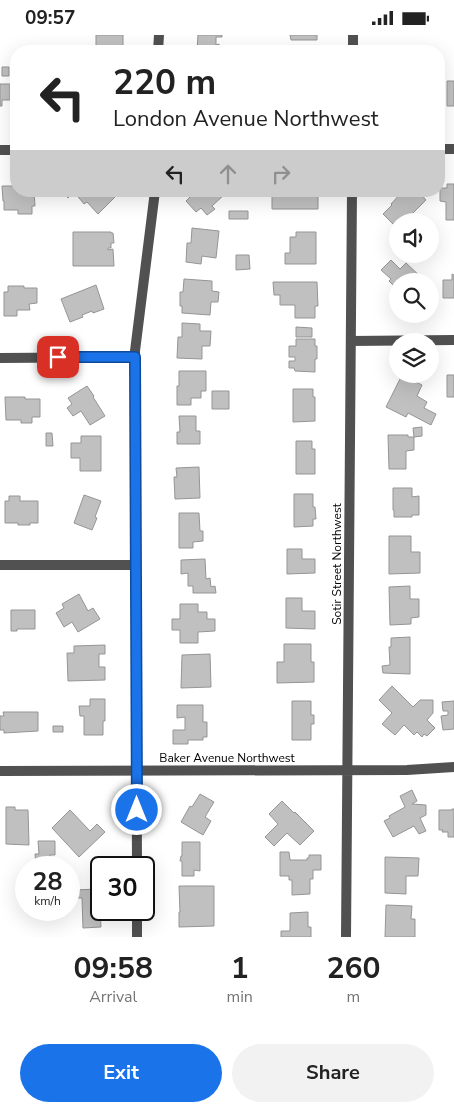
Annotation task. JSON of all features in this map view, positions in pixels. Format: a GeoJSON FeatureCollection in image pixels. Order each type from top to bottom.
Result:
{"type":"FeatureCollection","features":[{"type":"Feature","properties":{"kind":"street"},"geometry":{"type":"LineString","coordinates":[[137,856],[135,357],[154,197]]}},
{"type":"Feature","properties":{"kind":"street","name":"Sotir Street Northwest"},"geometry":{"type":"LineString","coordinates":[[346,937],[352,197]]}},
{"type":"Feature","properties":{"kind":"street"},"geometry":{"type":"LineString","coordinates":[[351,341],[454,340]]}},
{"type":"Feature","properties":{"kind":"street"},"geometry":{"type":"LineString","coordinates":[[0,358],[135,357]]}},
{"type":"Feature","properties":{"kind":"street"},"geometry":{"type":"LineString","coordinates":[[0,565],[136,565]]}},
{"type":"Feature","properties":{"kind":"street","name":"Baker Avenue Northwest"},"geometry":{"type":"LineString","coordinates":[[0,771],[407,770],[454,767]]}},
{"type":"Feature","properties":{"kind":"street"},"geometry":{"type":"LineString","coordinates":[[137,921],[137,937]]}},
{"type":"Feature","properties":{"kind":"building"},"geometry":{"type":"Polygon","coordinates":[[[96,35],[123,35],[123,45],[96,45],[96,35]]]}},
{"type":"Feature","properties":{"kind":"building"},"geometry":{"type":"Polygon","coordinates":[[[198,35],[222,35],[222,37],[216,37],[216,45],[197,45],[198,35]]]}},
{"type":"Feature","properties":{"kind":"building"},"geometry":{"type":"Polygon","coordinates":[[[290,35],[317,35],[317,40],[291,40],[290,35]]]}},
{"type":"Feature","properties":{"kind":"building"},"geometry":{"type":"Polygon","coordinates":[[[2,67],[9,67],[9,76],[2,76],[2,67]]]}},
{"type":"Feature","properties":{"kind":"building"},"geometry":{"type":"Polygon","coordinates":[[[447,81],[454,81],[454,106],[447,106],[447,81]]]}},
{"type":"Feature","properties":{"kind":"building"},"geometry":{"type":"Polygon","coordinates":[[[0,84],[10,84],[10,100],[2,100],[2,106],[0,106],[0,84]]]}},
{"type":"Feature","properties":{"kind":"building"},"geometry":{"type":"Polygon","coordinates":[[[447,184],[454,184],[454,220],[446,220],[446,202],[440,201],[440,197],[445,197],[445,188],[447,188],[447,184]]]}},
{"type":"Feature","properties":{"kind":"building"},"geometry":{"type":"Polygon","coordinates":[[[2,186],[10,186],[10,197],[34,197],[35,206],[32,206],[32,214],[18,214],[18,210],[4,210],[2,186]]]}},
{"type":"Feature","properties":{"kind":"building"},"geometry":{"type":"Polygon","coordinates":[[[78,197],[115,197],[98,214],[87,202],[84,204],[78,197]]]}},
{"type":"Feature","properties":{"kind":"building"},"geometry":{"type":"Polygon","coordinates":[[[190,197],[222,197],[212,206],[215,209],[207,215],[201,208],[196,212],[186,201],[190,197]]]}},
{"type":"Feature","properties":{"kind":"building"},"geometry":{"type":"Polygon","coordinates":[[[272,197],[318,197],[318,209],[272,209],[272,197]]]}},
{"type":"Feature","properties":{"kind":"building"},"geometry":{"type":"Polygon","coordinates":[[[397,197],[423,197],[426,200],[413,213],[389,213],[389,220],[383,214],[397,197]]]}},
{"type":"Feature","properties":{"kind":"building"},"geometry":{"type":"Polygon","coordinates":[[[229,211],[248,211],[248,219],[229,219],[229,211]]]}},
{"type":"Feature","properties":{"kind":"building"},"geometry":{"type":"Polygon","coordinates":[[[192,228],[219,231],[216,258],[202,256],[201,264],[186,262],[187,243],[191,243],[192,228]]]}},
{"type":"Feature","properties":{"kind":"building"},"geometry":{"type":"Polygon","coordinates":[[[73,232],[113,233],[114,243],[111,243],[111,248],[108,248],[108,250],[113,249],[114,266],[73,266],[73,232]]]}},
{"type":"Feature","properties":{"kind":"building"},"geometry":{"type":"Polygon","coordinates":[[[296,232],[316,232],[316,264],[285,264],[285,253],[290,253],[290,237],[296,237],[296,232]]]}},
{"type":"Feature","properties":{"kind":"building"},"geometry":{"type":"Polygon","coordinates":[[[236,255],[249,255],[250,269],[236,270],[236,255]]]}},
{"type":"Feature","properties":{"kind":"building"},"geometry":{"type":"Polygon","coordinates":[[[389,262],[394,263],[400,269],[406,263],[417,273],[389,273],[389,277],[381,270],[389,262]]]}},
{"type":"Feature","properties":{"kind":"building"},"geometry":{"type":"Polygon","coordinates":[[[452,274],[454,275],[454,298],[443,298],[443,280],[452,280],[452,274]]]}},
{"type":"Feature","properties":{"kind":"building"},"geometry":{"type":"Polygon","coordinates":[[[184,279],[212,281],[212,291],[219,292],[218,302],[211,302],[210,315],[182,313],[180,292],[183,292],[184,279]]]}},
{"type":"Feature","properties":{"kind":"building"},"geometry":{"type":"Polygon","coordinates":[[[273,282],[317,282],[318,306],[315,306],[315,318],[295,318],[295,305],[280,305],[280,295],[274,295],[273,282]]]}},
{"type":"Feature","properties":{"kind":"building"},"geometry":{"type":"Polygon","coordinates":[[[96,285],[104,309],[93,313],[92,311],[70,322],[61,299],[96,285]]]}},
{"type":"Feature","properties":{"kind":"building"},"geometry":{"type":"Polygon","coordinates":[[[8,286],[37,288],[37,303],[29,304],[30,310],[17,310],[17,316],[4,316],[4,292],[8,292],[8,286]]]}},
{"type":"Feature","properties":{"kind":"building"},"geometry":{"type":"Polygon","coordinates":[[[182,323],[200,324],[200,331],[211,331],[210,346],[202,346],[202,359],[177,358],[178,337],[182,337],[182,323]]]}},
{"type":"Feature","properties":{"kind":"building"},"geometry":{"type":"Polygon","coordinates":[[[296,327],[312,328],[312,337],[296,337],[296,327]]]}},
{"type":"Feature","properties":{"kind":"building"},"geometry":{"type":"Polygon","coordinates":[[[296,339],[315,339],[317,359],[315,359],[315,372],[295,371],[294,368],[289,368],[289,361],[295,361],[295,357],[289,357],[289,346],[296,346],[296,339]]]}},
{"type":"Feature","properties":{"kind":"building"},"geometry":{"type":"Polygon","coordinates":[[[179,371],[206,371],[206,391],[201,391],[201,398],[191,398],[191,405],[177,405],[179,371]]]}},
{"type":"Feature","properties":{"kind":"building"},"geometry":{"type":"Polygon","coordinates":[[[447,375],[454,375],[454,397],[447,397],[447,375]]]}},
{"type":"Feature","properties":{"kind":"building"},"geometry":{"type":"Polygon","coordinates":[[[398,383],[418,383],[422,385],[417,396],[427,402],[424,408],[436,414],[431,425],[408,413],[406,417],[386,407],[398,383]]]}},
{"type":"Feature","properties":{"kind":"building"},"geometry":{"type":"Polygon","coordinates":[[[87,386],[105,416],[90,425],[81,411],[73,416],[67,408],[72,404],[68,398],[87,386]]]}},
{"type":"Feature","properties":{"kind":"building"},"geometry":{"type":"Polygon","coordinates":[[[293,389],[313,389],[315,421],[293,422],[293,389]]]}},
{"type":"Feature","properties":{"kind":"building"},"geometry":{"type":"Polygon","coordinates":[[[212,391],[229,391],[229,409],[212,409],[212,391]]]}},
{"type":"Feature","properties":{"kind":"building"},"geometry":{"type":"Polygon","coordinates":[[[5,397],[40,399],[40,417],[32,417],[32,423],[21,423],[21,420],[6,420],[5,397]]]}},
{"type":"Feature","properties":{"kind":"building"},"geometry":{"type":"Polygon","coordinates":[[[179,416],[196,416],[196,431],[200,431],[200,444],[177,444],[177,432],[180,432],[179,416]]]}},
{"type":"Feature","properties":{"kind":"building"},"geometry":{"type":"Polygon","coordinates":[[[422,427],[422,436],[414,437],[413,428],[422,427]]]}},
{"type":"Feature","properties":{"kind":"building"},"geometry":{"type":"Polygon","coordinates":[[[46,433],[52,433],[53,446],[46,446],[46,433]]]}},
{"type":"Feature","properties":{"kind":"building"},"geometry":{"type":"Polygon","coordinates":[[[388,435],[408,435],[408,437],[414,437],[414,450],[406,451],[406,469],[389,469],[388,435]]]}},
{"type":"Feature","properties":{"kind":"building"},"geometry":{"type":"Polygon","coordinates":[[[81,436],[101,436],[101,471],[80,471],[80,458],[71,458],[71,443],[81,443],[81,436]]]}},
{"type":"Feature","properties":{"kind":"building"},"geometry":{"type":"Polygon","coordinates":[[[296,441],[312,441],[312,449],[315,449],[315,474],[296,474],[296,441]]]}},
{"type":"Feature","properties":{"kind":"building"},"geometry":{"type":"Polygon","coordinates":[[[199,467],[200,498],[175,499],[174,477],[177,477],[176,468],[199,467]]]}},
{"type":"Feature","properties":{"kind":"building"},"geometry":{"type":"Polygon","coordinates":[[[393,488],[412,488],[412,497],[419,496],[419,515],[394,517],[393,488]]]}},
{"type":"Feature","properties":{"kind":"building"},"geometry":{"type":"Polygon","coordinates":[[[294,494],[313,494],[313,507],[315,507],[316,519],[313,519],[313,526],[294,527],[294,494]]]}},
{"type":"Feature","properties":{"kind":"building"},"geometry":{"type":"Polygon","coordinates":[[[84,495],[101,501],[92,530],[74,523],[84,495]]]}},
{"type":"Feature","properties":{"kind":"building"},"geometry":{"type":"Polygon","coordinates":[[[9,496],[20,496],[20,501],[38,501],[38,523],[18,525],[18,523],[5,523],[5,501],[9,501],[9,496]]]}},
{"type":"Feature","properties":{"kind":"building"},"geometry":{"type":"Polygon","coordinates":[[[179,513],[199,513],[200,531],[203,531],[203,541],[193,542],[193,548],[179,548],[179,513]]]}},
{"type":"Feature","properties":{"kind":"building"},"geometry":{"type":"Polygon","coordinates":[[[389,536],[411,536],[411,552],[420,552],[420,573],[389,574],[389,536]]]}},
{"type":"Feature","properties":{"kind":"building"},"geometry":{"type":"Polygon","coordinates":[[[287,549],[302,549],[302,559],[315,559],[315,573],[287,574],[287,549]]]}},
{"type":"Feature","properties":{"kind":"building"},"geometry":{"type":"Polygon","coordinates":[[[205,559],[206,579],[210,578],[211,587],[215,586],[216,593],[193,593],[193,586],[188,586],[188,573],[181,574],[181,560],[205,559]]]}},
{"type":"Feature","properties":{"kind":"building"},"geometry":{"type":"Polygon","coordinates":[[[410,586],[410,599],[419,599],[419,617],[411,618],[411,624],[390,625],[389,587],[410,586]]]}},
{"type":"Feature","properties":{"kind":"building"},"geometry":{"type":"Polygon","coordinates":[[[79,594],[88,611],[93,608],[100,619],[78,632],[72,622],[64,627],[56,613],[64,608],[62,604],[79,594]]]}},
{"type":"Feature","properties":{"kind":"building"},"geometry":{"type":"Polygon","coordinates":[[[286,598],[302,598],[302,611],[315,611],[315,629],[286,628],[286,598]]]}},
{"type":"Feature","properties":{"kind":"building"},"geometry":{"type":"Polygon","coordinates":[[[180,604],[198,604],[198,612],[207,612],[207,619],[215,619],[215,631],[198,632],[198,643],[180,643],[180,630],[172,630],[172,619],[180,619],[180,604]]]}},
{"type":"Feature","properties":{"kind":"building"},"geometry":{"type":"Polygon","coordinates":[[[11,610],[35,610],[35,629],[11,631],[11,610]]]}},
{"type":"Feature","properties":{"kind":"building"},"geometry":{"type":"Polygon","coordinates":[[[410,637],[410,674],[383,673],[382,666],[390,665],[389,647],[391,647],[391,638],[410,637]]]}},
{"type":"Feature","properties":{"kind":"building"},"geometry":{"type":"Polygon","coordinates":[[[284,644],[311,644],[311,662],[314,662],[314,682],[277,683],[277,662],[284,662],[284,644]]]}},
{"type":"Feature","properties":{"kind":"building"},"geometry":{"type":"Polygon","coordinates":[[[105,645],[105,654],[99,654],[99,667],[105,667],[105,680],[68,681],[67,653],[74,653],[74,646],[105,645]]]}},
{"type":"Feature","properties":{"kind":"building"},"geometry":{"type":"Polygon","coordinates":[[[210,654],[211,687],[181,688],[182,655],[210,654]]]}},
{"type":"Feature","properties":{"kind":"building"},"geometry":{"type":"Polygon","coordinates":[[[392,686],[413,707],[420,700],[433,700],[433,713],[427,720],[435,728],[427,736],[424,734],[422,737],[417,732],[414,735],[404,725],[395,735],[382,724],[392,713],[379,700],[392,686]]]}},
{"type":"Feature","properties":{"kind":"building"},"geometry":{"type":"Polygon","coordinates":[[[90,699],[105,699],[103,735],[84,735],[84,716],[80,716],[79,706],[90,706],[90,699]]]}},
{"type":"Feature","properties":{"kind":"building"},"geometry":{"type":"Polygon","coordinates":[[[292,701],[311,701],[311,715],[314,715],[314,724],[311,724],[311,740],[292,740],[292,701]]]}},
{"type":"Feature","properties":{"kind":"building"},"geometry":{"type":"Polygon","coordinates":[[[454,701],[454,729],[443,730],[441,716],[448,715],[448,711],[443,711],[442,702],[454,701]]]}},
{"type":"Feature","properties":{"kind":"building"},"geometry":{"type":"Polygon","coordinates":[[[177,705],[203,705],[203,722],[207,722],[207,737],[203,737],[203,740],[188,740],[188,744],[173,744],[173,730],[185,730],[185,717],[177,718],[177,705]]]}},
{"type":"Feature","properties":{"kind":"building"},"geometry":{"type":"Polygon","coordinates":[[[3,712],[38,712],[38,731],[4,733],[4,730],[0,730],[0,716],[4,716],[3,712]]]}},
{"type":"Feature","properties":{"kind":"building"},"geometry":{"type":"Polygon","coordinates":[[[53,726],[63,726],[63,732],[53,732],[53,726]]]}},
{"type":"Feature","properties":{"kind":"building"},"geometry":{"type":"Polygon","coordinates":[[[412,790],[417,801],[412,804],[426,805],[426,815],[420,818],[426,831],[419,834],[414,826],[393,837],[384,821],[405,807],[400,796],[412,790]]]}},
{"type":"Feature","properties":{"kind":"building"},"geometry":{"type":"Polygon","coordinates":[[[200,794],[214,802],[205,817],[211,821],[203,835],[181,822],[190,806],[192,807],[200,794]]]}},
{"type":"Feature","properties":{"kind":"building"},"geometry":{"type":"Polygon","coordinates":[[[282,801],[314,831],[300,845],[287,833],[274,846],[265,837],[278,824],[269,814],[282,801]]]}},
{"type":"Feature","properties":{"kind":"building"},"geometry":{"type":"Polygon","coordinates":[[[6,807],[15,807],[15,810],[28,810],[29,845],[6,844],[6,807]]]}},
{"type":"Feature","properties":{"kind":"building"},"geometry":{"type":"Polygon","coordinates":[[[454,809],[454,837],[448,837],[448,832],[439,830],[439,810],[454,809]]]}},
{"type":"Feature","properties":{"kind":"building"},"geometry":{"type":"Polygon","coordinates":[[[70,810],[90,831],[97,824],[105,832],[78,856],[52,828],[70,810]]]}},
{"type":"Feature","properties":{"kind":"building"},"geometry":{"type":"Polygon","coordinates":[[[38,841],[55,841],[55,855],[35,856],[35,854],[39,854],[38,841]]]}},
{"type":"Feature","properties":{"kind":"building"},"geometry":{"type":"Polygon","coordinates":[[[182,842],[200,842],[200,871],[194,870],[194,876],[182,876],[182,861],[180,861],[182,842]]]}},
{"type":"Feature","properties":{"kind":"building"},"geometry":{"type":"Polygon","coordinates":[[[280,852],[289,852],[290,860],[307,860],[309,855],[321,855],[321,870],[313,870],[313,879],[310,879],[310,894],[292,895],[292,880],[289,880],[289,876],[280,876],[280,852]]]}},
{"type":"Feature","properties":{"kind":"building"},"geometry":{"type":"Polygon","coordinates":[[[385,857],[419,858],[418,876],[406,876],[406,894],[385,893],[385,857]]]}},
{"type":"Feature","properties":{"kind":"building"},"geometry":{"type":"Polygon","coordinates":[[[179,886],[214,886],[214,926],[179,927],[179,886]]]}},
{"type":"Feature","properties":{"kind":"building"},"geometry":{"type":"Polygon","coordinates":[[[90,889],[90,921],[101,921],[101,927],[83,928],[80,890],[90,889]]]}},
{"type":"Feature","properties":{"kind":"building"},"geometry":{"type":"Polygon","coordinates":[[[386,905],[412,906],[411,919],[415,919],[415,937],[385,937],[386,905]]]}},
{"type":"Feature","properties":{"kind":"building"},"geometry":{"type":"Polygon","coordinates":[[[308,912],[308,927],[311,927],[311,937],[281,937],[281,931],[290,931],[290,913],[308,912]]]}},
{"type":"Feature","properties":{"kind":"route"},"geometry":{"type":"LineString","coordinates":[[58,357],[135,357],[137,810]]}}]}
